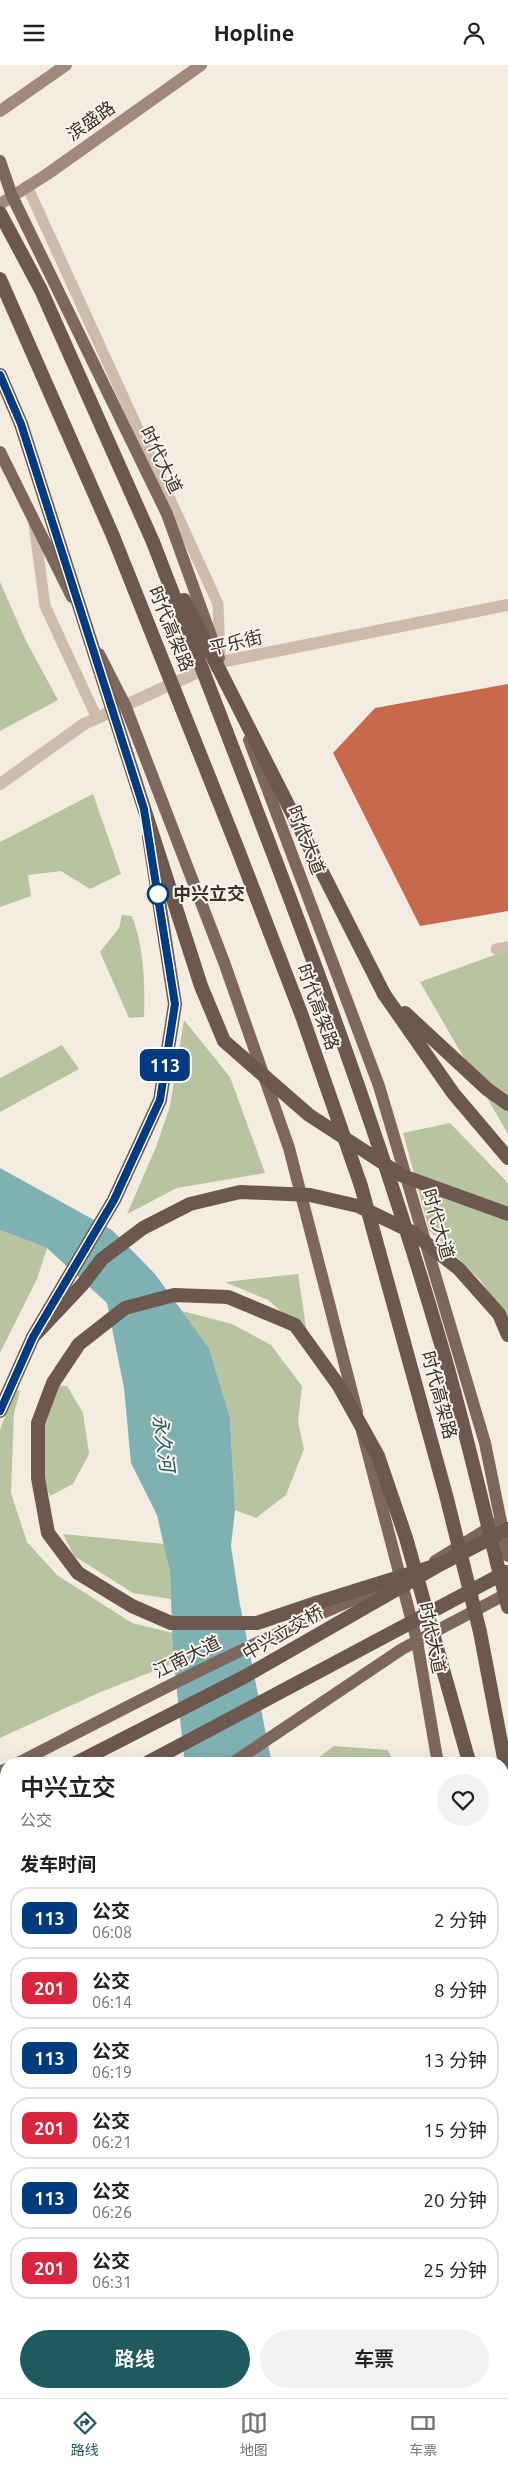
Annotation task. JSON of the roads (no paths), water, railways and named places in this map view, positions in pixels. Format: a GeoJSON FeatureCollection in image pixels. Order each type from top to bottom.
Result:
{"type":"FeatureCollection","features":[{"type":"Feature","properties":{"kind":"highway","name":"时代高架路"},"geometry":{"type":"LineString","coordinates":[[0,213],[41,289],[154,542],[320,975],[439,1335],[508,1607]]}},
{"type":"Feature","properties":{"kind":"highway","name":"时代高架路"},"geometry":{"type":"LineString","coordinates":[[0,279],[113,536],[230,829],[302,1016],[358,1177],[446,1495],[480,1632],[504,1757]]}},
{"type":"Feature","properties":{"kind":"highway"},"geometry":{"type":"LineString","coordinates":[[0,375],[24,434],[201,986],[224,1041],[309,1115],[403,1176],[508,1214]]}},
{"type":"Feature","properties":{"kind":"highway"},"geometry":{"type":"LineString","coordinates":[[154,542],[239,705],[384,994],[453,1093],[508,1158]]}},
{"type":"Feature","properties":{"kind":"highway"},"geometry":{"type":"LineString","coordinates":[[0,1411],[33,1337],[114,1200],[160,1100],[175,1004],[144,809]]}},
{"type":"Feature","properties":{"kind":"highway"},"geometry":{"type":"LineString","coordinates":[[384,994],[460,1065],[508,1105]]}},
{"type":"Feature","properties":{"kind":"highway"},"geometry":{"type":"LineString","coordinates":[[33,1337],[82,1285],[102,1259],[143,1228],[190,1203],[240,1192],[310,1195],[358,1206],[412,1232],[459,1269],[499,1314],[508,1335]]}},
{"type":"Feature","properties":{"kind":"highway"},"geometry":{"type":"LineString","coordinates":[[441,1564],[415,1573],[414,1573],[316,1603],[257,1623],[171,1623],[132,1606],[78,1573],[48,1533],[38,1478],[38,1423],[53,1383],[79,1344],[125,1308],[174,1295],[228,1297],[295,1325],[339,1386],[378,1455],[406,1538],[408,1547],[414,1566],[415,1573],[416,1575],[422,1593],[468,1757]]}},
{"type":"Feature","properties":{"kind":"highway","name":"中兴立交桥"},"geometry":{"type":"LineString","coordinates":[[88,1757],[244,1677],[441,1564],[506,1522]]}},
{"type":"Feature","properties":{"kind":"highway"},"geometry":{"type":"LineString","coordinates":[[158,1757],[508,1571]]}},
{"type":"Feature","properties":{"kind":"main road"},"geometry":{"type":"LineString","coordinates":[[0,111],[66,65]]}},
{"type":"Feature","properties":{"kind":"main road","name":"滨盛路"},"geometry":{"type":"LineString","coordinates":[[0,203],[201,65]]}},
{"type":"Feature","properties":{"kind":"main road","name":"时代大道"},"geometry":{"type":"LineString","coordinates":[[0,161],[12,196],[167,514],[220,663],[379,1086],[506,1522],[508,1556]]}},
{"type":"Feature","properties":{"kind":"main road","name":"时代大道"},"geometry":{"type":"LineString","coordinates":[[0,452],[124,705],[224,962],[289,1148],[417,1641],[437,1757]]}},
{"type":"Feature","properties":{"kind":"main road","name":"江南大道"},"geometry":{"type":"LineString","coordinates":[[30,1757],[171,1684],[334,1607],[402,1581],[506,1522]]}},
{"type":"Feature","properties":{"kind":"main road"},"geometry":{"type":"LineString","coordinates":[[242,1757],[417,1641],[508,1593]]}},
{"type":"Feature","properties":{"kind":"street","name":"平乐街"},"geometry":{"type":"LineString","coordinates":[[0,784],[84,724],[220,663],[508,605]]}},
{"type":"Feature","properties":{"kind":"lane"},"geometry":{"type":"LineString","coordinates":[[27,186],[218,604],[220,663]]}},
{"type":"Feature","properties":{"kind":"lane"},"geometry":{"type":"LineString","coordinates":[[34,520],[45,606],[97,718]]}},
{"type":"Feature","properties":{"kind":"water","name":"永久河"},"geometry":{"type":"Polygon","coordinates":[[[0,1168],[112,1230],[155,1274],[209,1348],[230,1418],[235,1510],[231,1546],[240,1605],[271,1757],[184,1757],[173,1655],[170,1572],[157,1515],[131,1463],[124,1388],[107,1303],[47,1248],[0,1230],[0,1168]]]}},
{"type":"Feature","properties":{"kind":"place","name":"中兴立交"},"geometry":{"type":"Point","coordinates":[158,894]}}]}
